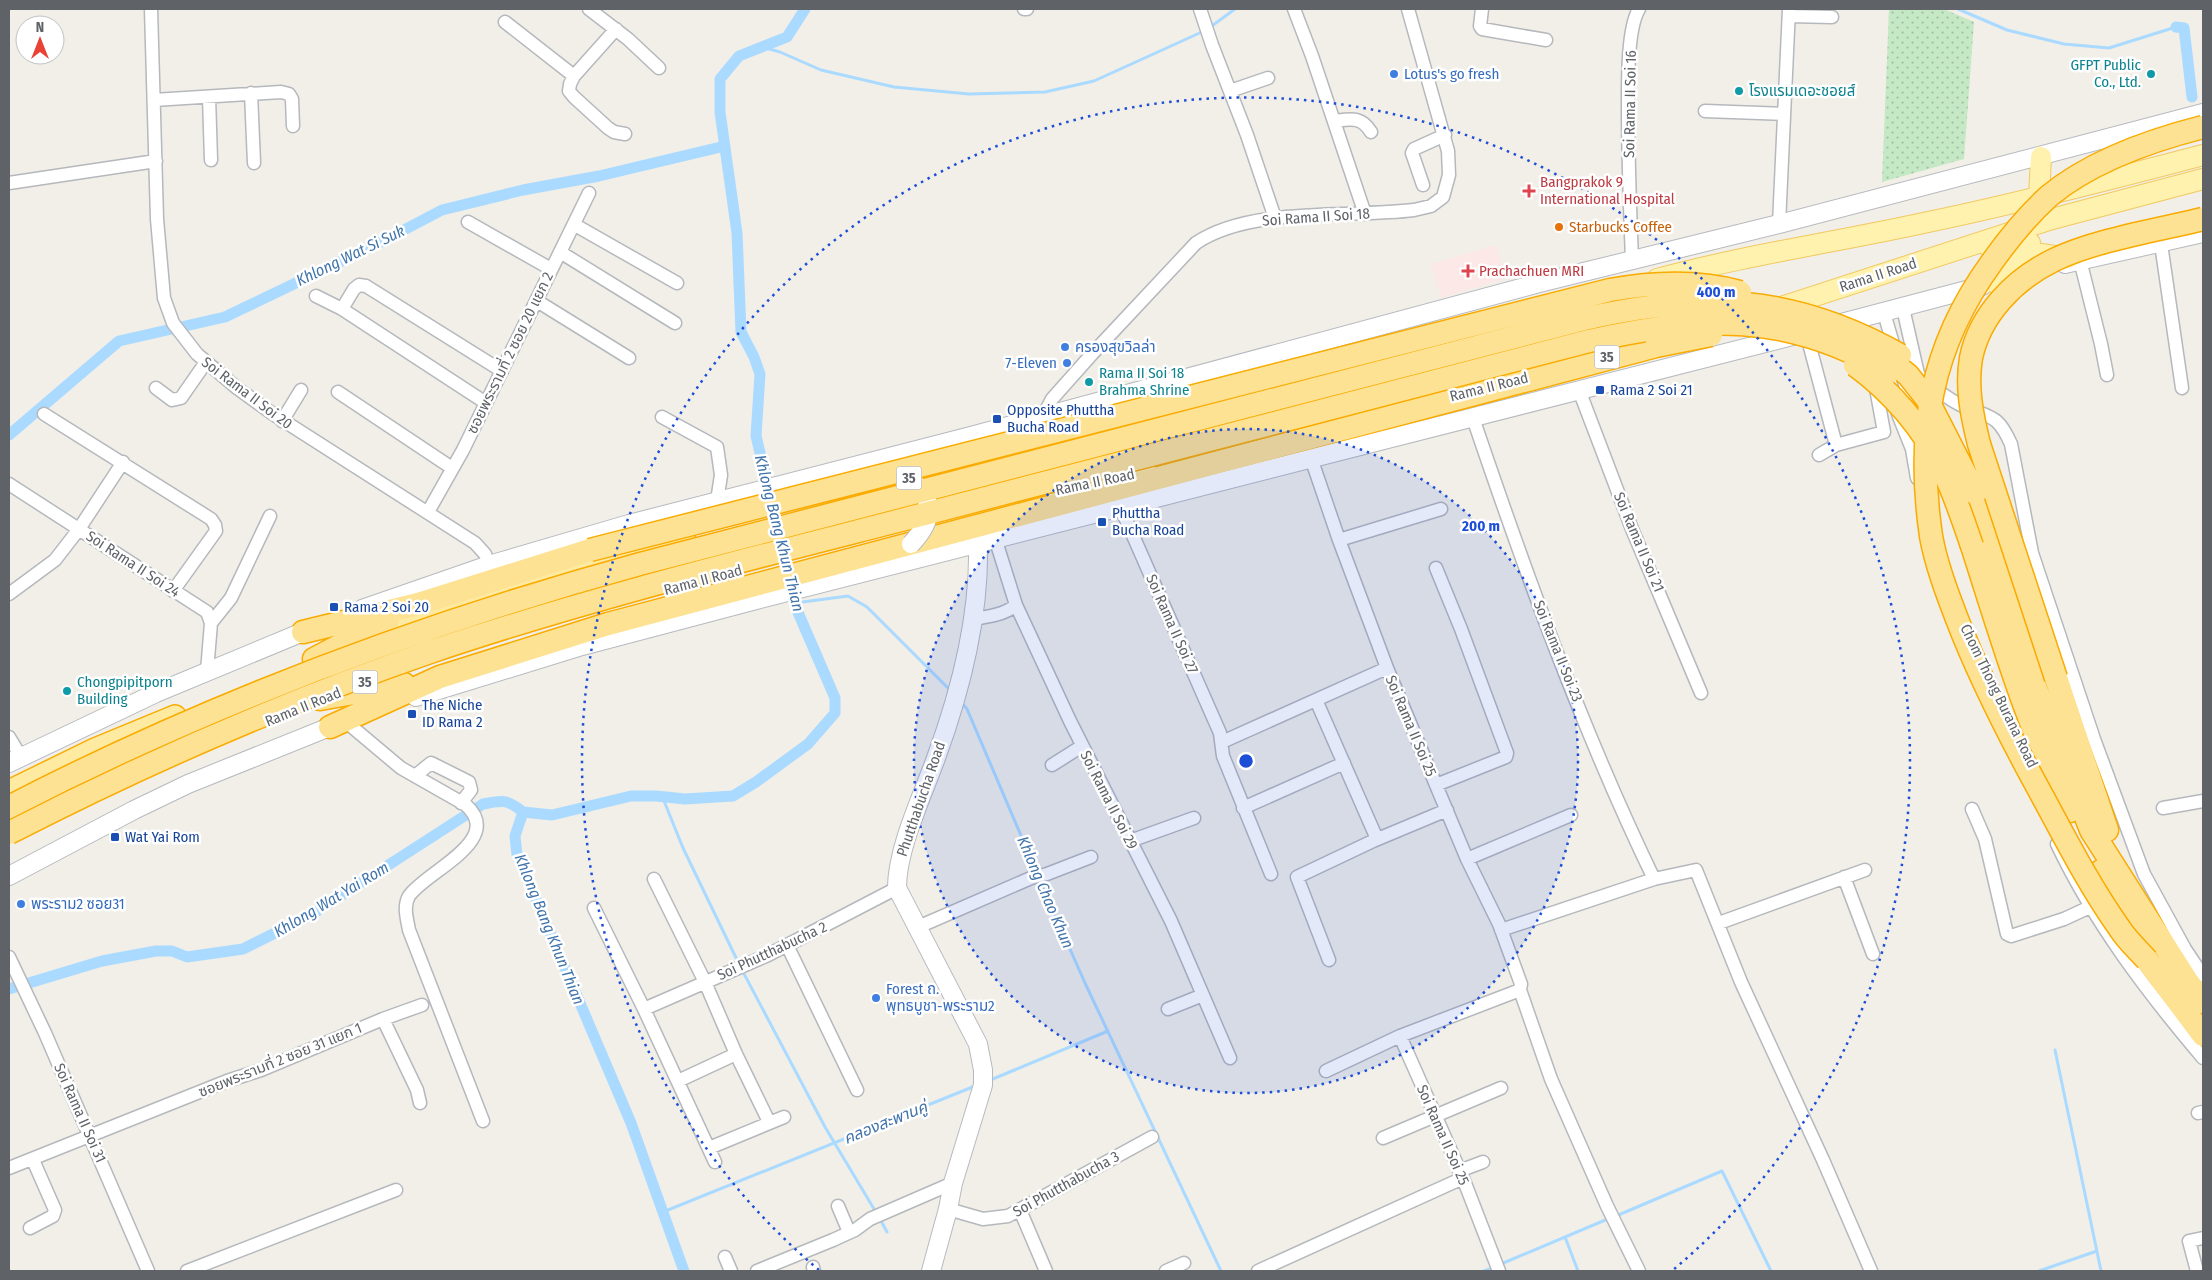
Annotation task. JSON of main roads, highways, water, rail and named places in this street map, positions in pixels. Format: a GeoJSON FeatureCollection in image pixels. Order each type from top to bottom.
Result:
{"type":"FeatureCollection","features":[{"type":"Feature","properties":{"kind":"highway"},"geometry":{"type":"LineString","coordinates":[[2203,127],[2150,143],[2084,173],[2050,195],[2013,233],[1965,302],[1945,346],[1931,395],[1926,436],[1926,482],[1932,538],[1946,590],[1966,644],[1994,706],[2065,840],[2120,930],[2147,960],[2203,1036]]}},
{"type":"Feature","properties":{"kind":"highway"},"geometry":{"type":"LineString","coordinates":[[2125,883],[1979,444],[1972,413],[1970,382],[1972,357],[1991,312],[2010,289],[2022,279],[2054,259],[2096,245],[2203,219]]}},
{"type":"Feature","properties":{"kind":"highway"},"geometry":{"type":"LineString","coordinates":[[9,833],[90,792],[185,748],[331,688],[474,638],[646,587],[1622,334],[1674,325],[1738,323],[1781,328],[1816,330],[1856,332],[1888,367],[1859,355],[1816,330],[1755,296],[1707,285],[1675,283],[1626,287],[1585,295],[590,550],[418,604],[303,632]]}},
{"type":"Feature","properties":{"kind":"highway"},"geometry":{"type":"LineString","coordinates":[[996,456],[1174,424],[1450,345],[1596,307],[1663,293],[1709,290],[1755,294],[1788,302],[1843,326],[1873,346],[1908,375],[1927,399],[1975,493],[2036,689],[2091,830],[2187,981],[2203,1002]]}},
{"type":"Feature","properties":{"kind":"highway"},"geometry":{"type":"LineString","coordinates":[[9,807],[132,746],[324,667],[476,612],[640,564],[1616,312],[1668,304],[1715,302],[1764,306],[1816,330]]}},
{"type":"Feature","properties":{"kind":"highway"},"geometry":{"type":"LineString","coordinates":[[1001,502],[1458,379],[1651,331],[1719,323],[1772,328],[1819,344],[1846,358],[1871,377],[1916,425],[1942,468],[1972,546],[2016,685],[2050,772],[2147,960]]}},
{"type":"Feature","properties":{"kind":"highway"},"geometry":{"type":"LineString","coordinates":[[337,724],[440,677],[608,624],[1682,340],[1720,334],[1752,332],[1786,334],[1816,330]]}},
{"type":"Feature","properties":{"kind":"highway","name":"35"},"geometry":{"type":"LineString","coordinates":[[9,791],[95,749],[314,659],[493,593],[692,534],[873,486],[996,456]]}},
{"type":"Feature","properties":{"kind":"highway","name":"Rama II Road"},"geometry":{"type":"LineString","coordinates":[[9,843],[118,787],[282,714],[437,657],[504,635],[739,570],[1001,502]]}},
{"type":"Feature","properties":{"kind":"highway"},"geometry":{"type":"LineString","coordinates":[[314,659],[418,604]]}},
{"type":"Feature","properties":{"kind":"highway"},"geometry":{"type":"LineString","coordinates":[[320,699],[440,677]]}},
{"type":"Feature","properties":{"kind":"main road","name":"35"},"geometry":{"type":"LineString","coordinates":[[15,760],[117,710],[207,670],[414,590],[489,565],[723,499],[810,478],[1632,260],[1779,224],[2203,113]]}},
{"type":"Feature","properties":{"kind":"main road","name":"35"},"geometry":{"type":"LineString","coordinates":[[996,456],[1222,398],[1451,331],[1672,275],[1738,259],[1830,243],[2039,198],[2203,155]]}},
{"type":"Feature","properties":{"kind":"main road"},"geometry":{"type":"LineString","coordinates":[[2039,198],[2041,156]]}},
{"type":"Feature","properties":{"kind":"main road","name":"Rama II Road"},"geometry":{"type":"LineString","coordinates":[[1001,502],[1269,443],[1651,346],[1799,302],[2052,219],[2203,179]]}},
{"type":"Feature","properties":{"kind":"main road"},"geometry":{"type":"LineString","coordinates":[[1995,283],[2052,219]]}},
{"type":"Feature","properties":{"kind":"main road","name":"Rama II Road"},"geometry":{"type":"LineString","coordinates":[[9,876],[134,810],[188,784],[337,724],[522,664],[756,600],[1120,506],[1876,315],[2080,260],[2161,244],[2203,233]]}},
{"type":"Feature","properties":{"kind":"main road"},"geometry":{"type":"LineString","coordinates":[[1972,244],[2080,260]]}},
{"type":"Feature","properties":{"kind":"main road"},"geometry":{"type":"LineString","coordinates":[[894,472],[917,484],[924,492],[928,502],[926,524],[911,544]]}},
{"type":"Feature","properties":{"kind":"main road","name":"Phutthabucha Road"},"geometry":{"type":"LineString","coordinates":[[931,1271],[948,1209],[953,1182],[983,1078],[978,1044],[897,888],[897,875],[901,855],[951,712],[961,677],[968,648],[978,578],[978,543]]}},
{"type":"Feature","properties":{"kind":"waterway","name":"Khlong Bang Khun Thian"},"geometry":{"type":"LineString","coordinates":[[779,532],[756,436],[760,374],[754,357],[741,332],[737,233],[720,112],[720,79],[739,56],[787,37],[805,9]]}},
{"type":"Feature","properties":{"kind":"waterway"},"geometry":{"type":"LineString","coordinates":[[1209,28],[1235,9]]}},
{"type":"Feature","properties":{"kind":"waterway"},"geometry":{"type":"LineString","coordinates":[[1958,9],[2007,30],[2064,44],[2109,48],[2176,27]]}},
{"type":"Feature","properties":{"kind":"waterway"},"geometry":{"type":"LineString","coordinates":[[2176,27],[2184,28],[2192,97]]}},
{"type":"Feature","properties":{"kind":"waterway"},"geometry":{"type":"LineString","coordinates":[[762,47],[780,52],[821,70],[894,87],[969,94],[1045,92],[1094,81],[1204,31]]}},
{"type":"Feature","properties":{"kind":"waterway","name":"Khlong Wat Si Suk"},"geometry":{"type":"LineString","coordinates":[[9,435],[119,341],[225,317],[381,242],[442,210],[523,190],[599,176],[725,146]]}},
{"type":"Feature","properties":{"kind":"waterway","name":"Khlong Bang Khun Thian"},"geometry":{"type":"LineString","coordinates":[[684,1271],[631,1123],[517,855],[515,836],[523,812],[552,815],[631,796],[685,799],[733,796],[756,782],[808,744],[835,713],[835,698],[797,610],[782,547]]}},
{"type":"Feature","properties":{"kind":"waterway","name":"Khlong Chao Khun"},"geometry":{"type":"LineString","coordinates":[[795,603],[848,596],[867,607],[951,691]]}},
{"type":"Feature","properties":{"kind":"waterway","name":"Khlong Chao Khun"},"geometry":{"type":"LineString","coordinates":[[960,701],[967,709],[1037,873]]}},
{"type":"Feature","properties":{"kind":"waterway"},"geometry":{"type":"LineString","coordinates":[[662,796],[683,848],[739,964]]}},
{"type":"Feature","properties":{"kind":"waterway","name":"Khlong Wat Yai Rom"},"geometry":{"type":"LineString","coordinates":[[9,989],[102,961],[156,951],[172,951],[187,957],[243,949],[311,915],[483,804],[504,802],[513,805],[523,812]]}},
{"type":"Feature","properties":{"kind":"waterway","name":"Khlong Chao Khun"},"geometry":{"type":"LineString","coordinates":[[1039,879],[1085,983],[1221,1271]]}},
{"type":"Feature","properties":{"kind":"waterway"},"geometry":{"type":"LineString","coordinates":[[742,970],[825,1127],[877,1214]]}},
{"type":"Feature","properties":{"kind":"waterway","name":"คลองสะพานคู่"},"geometry":{"type":"LineString","coordinates":[[988,1081],[1108,1031]]}},
{"type":"Feature","properties":{"kind":"waterway"},"geometry":{"type":"LineString","coordinates":[[2055,1050],[2101,1271]]}},
{"type":"Feature","properties":{"kind":"waterway","name":"คลองสะพานคู่"},"geometry":{"type":"LineString","coordinates":[[663,1212],[975,1086]]}},
{"type":"Feature","properties":{"kind":"waterway"},"geometry":{"type":"LineString","coordinates":[[1616,1216],[1722,1171],[1771,1271]]}},
{"type":"Feature","properties":{"kind":"waterway"},"geometry":{"type":"LineString","coordinates":[[1501,1264],[1610,1218]]}},
{"type":"Feature","properties":{"kind":"waterway"},"geometry":{"type":"LineString","coordinates":[[880,1219],[887,1232]]}},
{"type":"Feature","properties":{"kind":"waterway"},"geometry":{"type":"LineString","coordinates":[[1565,1237],[1578,1271]]}},
{"type":"Feature","properties":{"kind":"waterway"},"geometry":{"type":"LineString","coordinates":[[2039,1271],[2097,1251]]}},
{"type":"Feature","properties":{"kind":"waterway"},"geometry":{"type":"LineString","coordinates":[[1484,1271],[1495,1267]]}},
{"type":"Feature","properties":{"kind":"place","name":"Lotus's go fresh"},"geometry":{"type":"Point","coordinates":[1394,74]}},
{"type":"Feature","properties":{"kind":"place","name":"GFPT Public Co., Ltd."},"geometry":{"type":"Point","coordinates":[2151,74]}},
{"type":"Feature","properties":{"kind":"place","name":"โรงแรมเดอะชอยส์"},"geometry":{"type":"Point","coordinates":[1739,91]}},
{"type":"Feature","properties":{"kind":"place","name":"Bangprakok 9 International Hospital"},"geometry":{"type":"Point","coordinates":[1529,191]}},
{"type":"Feature","properties":{"kind":"place","name":"Starbucks Coffee"},"geometry":{"type":"Point","coordinates":[1559,227]}},
{"type":"Feature","properties":{"kind":"place","name":"Prachachuen MRI"},"geometry":{"type":"Point","coordinates":[1468,271]}},
{"type":"Feature","properties":{"kind":"place","name":"ครองสุขวิลล่า"},"geometry":{"type":"Point","coordinates":[1065,347]}},
{"type":"Feature","properties":{"kind":"place","name":"7-Eleven"},"geometry":{"type":"Point","coordinates":[1067,363]}},
{"type":"Feature","properties":{"kind":"place","name":"Rama II Soi 18 Brahma Shrine"},"geometry":{"type":"Point","coordinates":[1089,382]}},
{"type":"Feature","properties":{"kind":"place","name":"Rama 2 Soi 21"},"geometry":{"type":"Point","coordinates":[1600,390]}},
{"type":"Feature","properties":{"kind":"place","name":"Opposite Phuttha Bucha Road"},"geometry":{"type":"Point","coordinates":[997,419]}},
{"type":"Feature","properties":{"kind":"place","name":"Phuttha Bucha Road"},"geometry":{"type":"Point","coordinates":[1102,522]}},
{"type":"Feature","properties":{"kind":"place","name":"Rama 2 Soi 20"},"geometry":{"type":"Point","coordinates":[334,607]}},
{"type":"Feature","properties":{"kind":"place","name":"Chongpipitporn Building"},"geometry":{"type":"Point","coordinates":[67,691]}},
{"type":"Feature","properties":{"kind":"place","name":"The Niche ID Rama 2"},"geometry":{"type":"Point","coordinates":[412,714]}},
{"type":"Feature","properties":{"kind":"place","name":"Wat Yai Rom"},"geometry":{"type":"Point","coordinates":[115,837]}},
{"type":"Feature","properties":{"kind":"place","name":"พระราม2 ซอย31"},"geometry":{"type":"Point","coordinates":[21,904]}},
{"type":"Feature","properties":{"kind":"place","name":"Forest ถ. พุทธบูชา-พระราม2"},"geometry":{"type":"Point","coordinates":[876,998]}}]}
